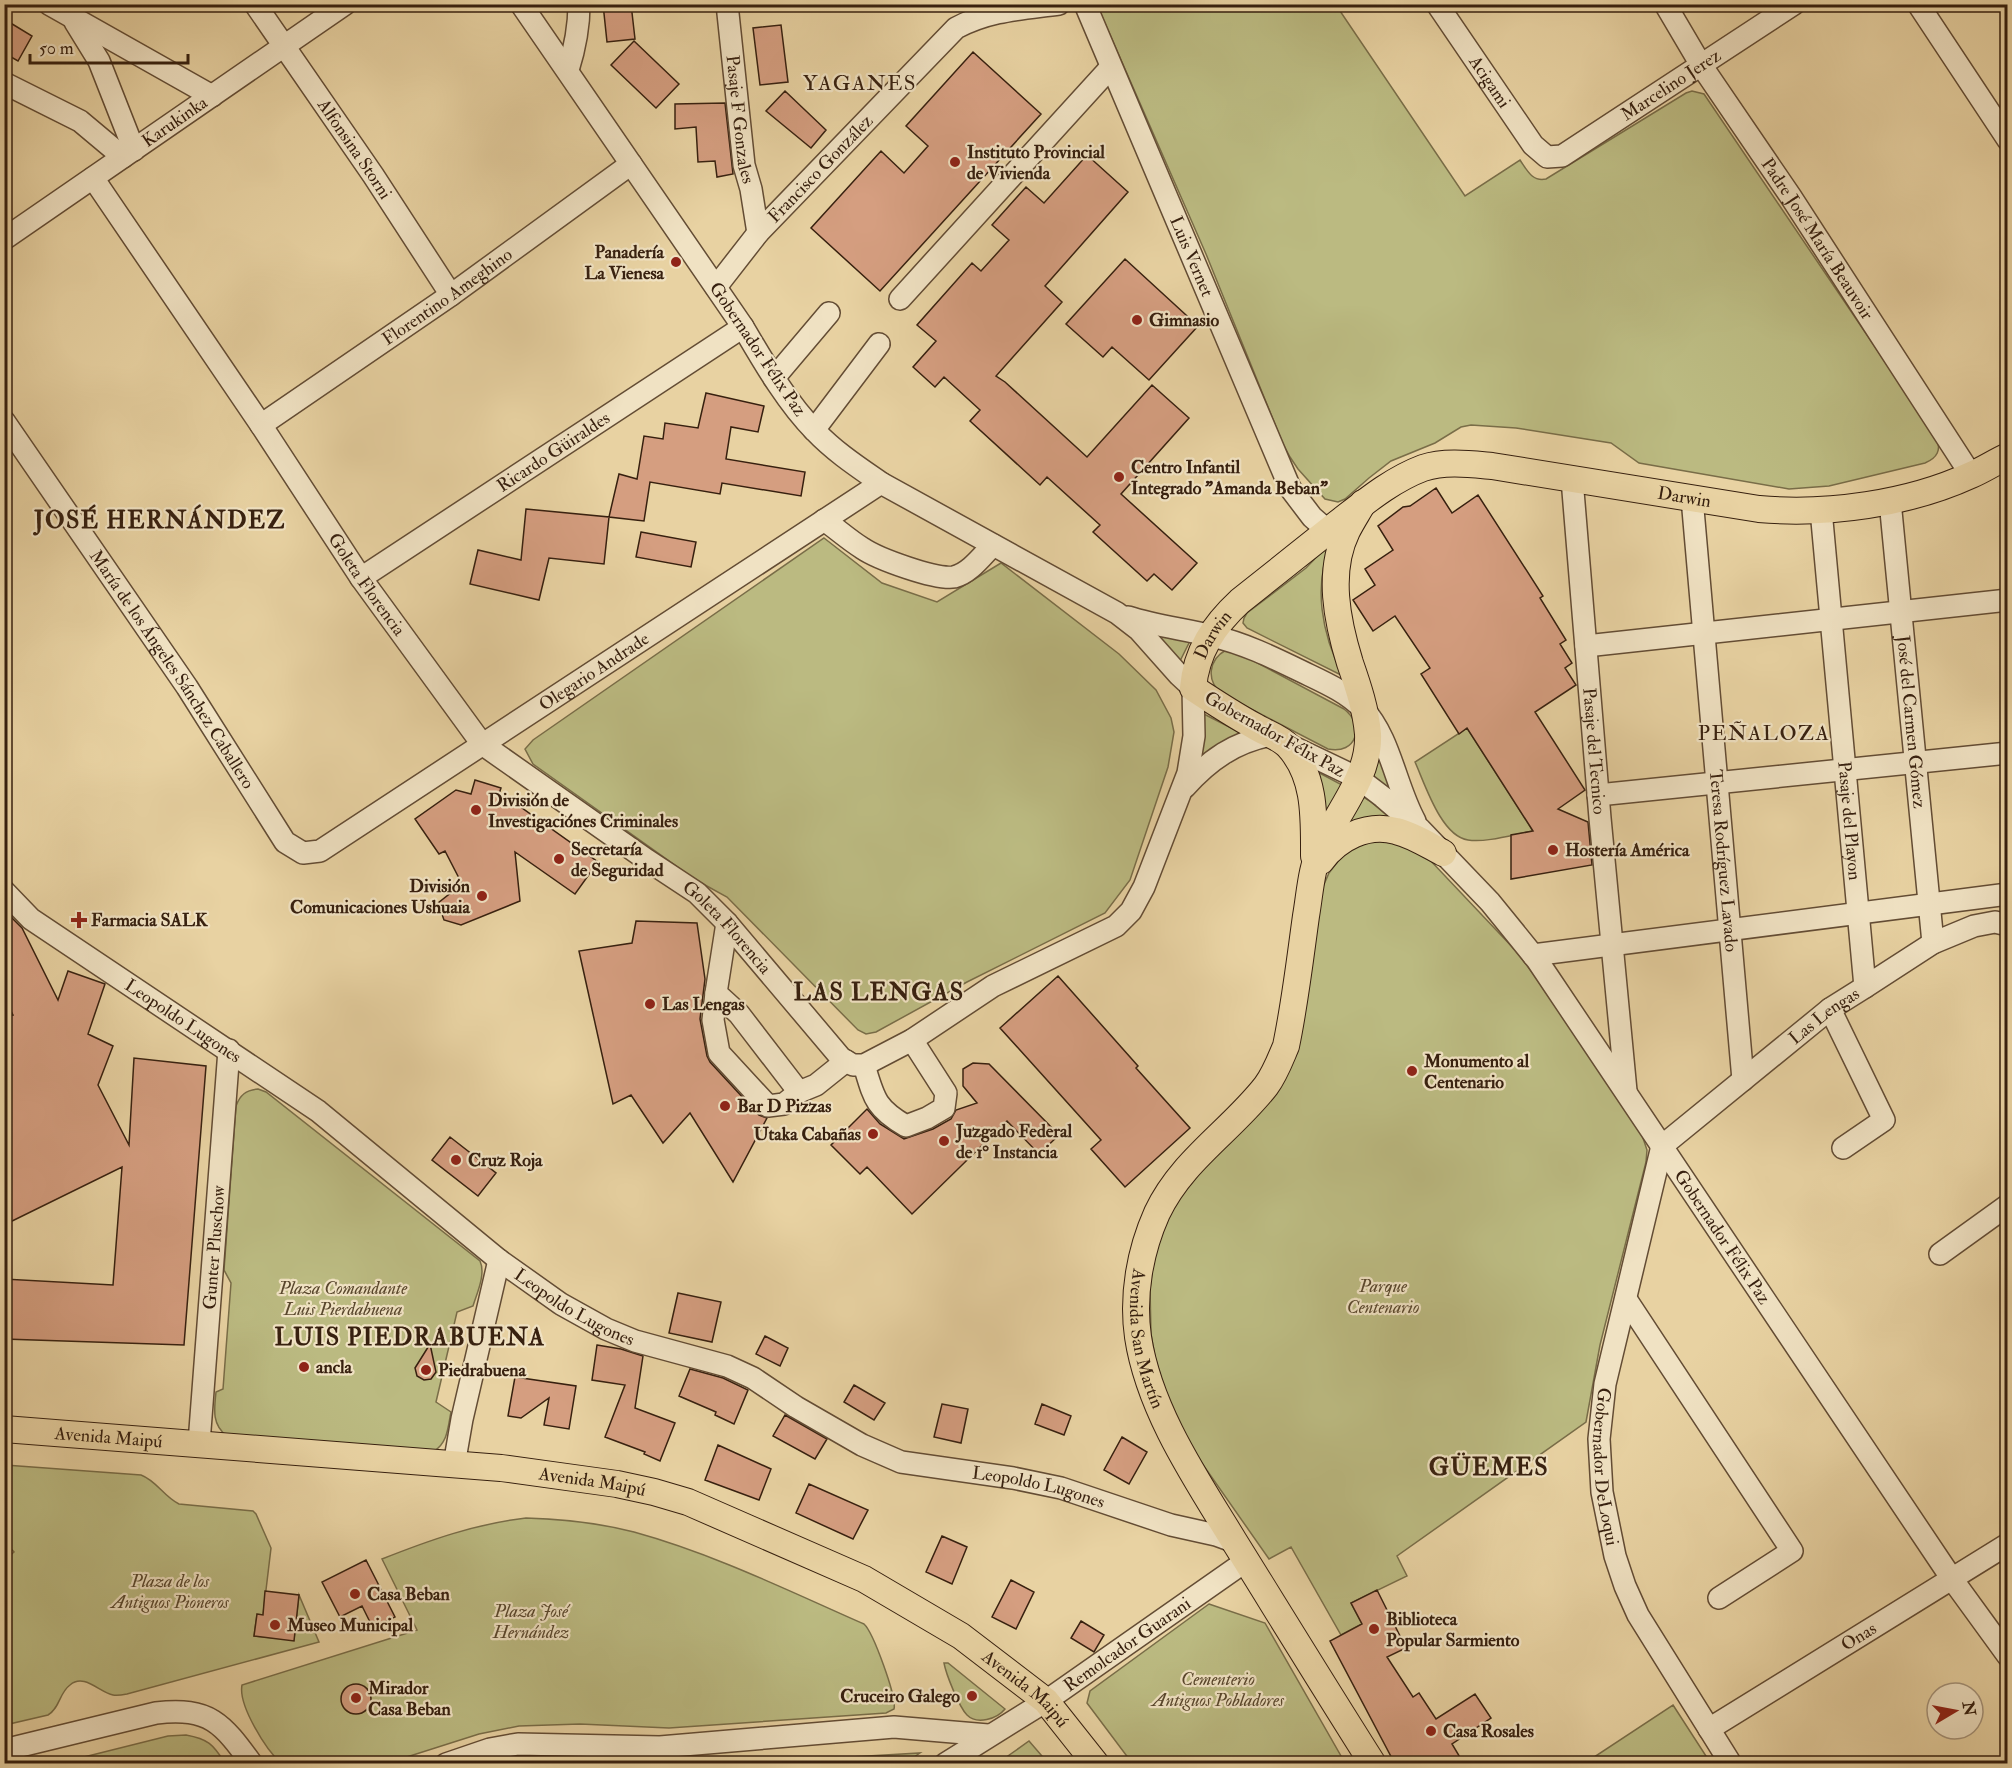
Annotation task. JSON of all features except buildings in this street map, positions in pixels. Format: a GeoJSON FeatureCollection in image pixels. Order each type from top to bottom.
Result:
{"type":"FeatureCollection","features":[{"type":"Feature","properties":{"kind":"main road","name":"Darwin"},"geometry":{"type":"LineString","coordinates":[[1193,688],[1194,670],[1202,651],[1225,615],[1363,503],[1403,477],[1424,468],[1460,463],[1492,466],[1768,510],[1821,510],[1890,501],[1938,488],[1971,476],[2007,456]]}},
{"type":"Feature","properties":{"kind":"main road","name":"Darwin"},"geometry":{"type":"LineString","coordinates":[[1363,503],[1347,532],[1339,555],[1335,582],[1344,645],[1364,710]]}},
{"type":"Feature","properties":{"kind":"main road","name":"Gobernador Félix Paz"},"geometry":{"type":"LineString","coordinates":[[1193,688],[1279,740]]}},
{"type":"Feature","properties":{"kind":"main road","name":"Gobernador Félix Paz"},"geometry":{"type":"LineString","coordinates":[[1358,778],[1368,748],[1364,710]]}},
{"type":"Feature","properties":{"kind":"main road","name":"Avenida San Martín"},"geometry":{"type":"LineString","coordinates":[[1279,740],[1301,766],[1310,785],[1314,808],[1314,870]]}},
{"type":"Feature","properties":{"kind":"main road","name":"Avenida San Martín"},"geometry":{"type":"LineString","coordinates":[[1358,778],[1317,856],[1291,1024],[1286,1046],[1277,1068],[1266,1086],[1188,1165],[1172,1186],[1146,1241],[1138,1273],[1136,1305],[1138,1338],[1147,1373],[1175,1442],[1306,1660],[1373,1764]]}},
{"type":"Feature","properties":{"kind":"main road"},"geometry":{"type":"LineString","coordinates":[[1314,870],[1340,841],[1356,833],[1374,829],[1394,830],[1443,853]]}},
{"type":"Feature","properties":{"kind":"main road","name":"Avenida Maipú"},"geometry":{"type":"LineString","coordinates":[[4,1429],[199,1443],[558,1475],[617,1484],[688,1502],[864,1579],[961,1636],[1046,1701],[1096,1764]]}},
{"type":"Feature","properties":{"kind":"street"},"geometry":{"type":"LineString","coordinates":[[49,4],[212,96]]}},
{"type":"Feature","properties":{"kind":"street","name":"Alfonsina Storni"},"geometry":{"type":"LineString","coordinates":[[255,4],[373,175],[451,295]]}},
{"type":"Feature","properties":{"kind":"street","name":"Karukinka"},"geometry":{"type":"LineString","coordinates":[[4,239],[345,4]]}},
{"type":"Feature","properties":{"kind":"street","name":"Gobernador Félix Paz"},"geometry":{"type":"LineString","coordinates":[[521,4],[716,287],[774,378],[814,430],[847,460],[881,483],[1117,613],[1139,630],[1193,688]]}},
{"type":"Feature","properties":{"kind":"street"},"geometry":{"type":"LineString","coordinates":[[568,70],[576,43],[579,4]]}},
{"type":"Feature","properties":{"kind":"street","name":"Pasaje F Gonzales"},"geometry":{"type":"LineString","coordinates":[[727,4],[744,165],[751,189],[758,233]]}},
{"type":"Feature","properties":{"kind":"street","name":"Francisco González"},"geometry":{"type":"LineString","coordinates":[[716,287],[758,233],[956,28],[988,14],[1059,4]]}},
{"type":"Feature","properties":{"kind":"street","name":"Luis Vernet"},"geometry":{"type":"LineString","coordinates":[[1085,4],[1290,488],[1312,518],[1328,531]]}},
{"type":"Feature","properties":{"kind":"street","name":"Acigami"},"geometry":{"type":"LineString","coordinates":[[1437,4],[1533,145],[1547,156]]}},
{"type":"Feature","properties":{"kind":"street","name":"Padre José María Beauvoir"},"geometry":{"type":"LineString","coordinates":[[1665,4],[1701,64],[1791,197],[1971,476]]}},
{"type":"Feature","properties":{"kind":"street","name":"Marcelino Jerez"},"geometry":{"type":"LineString","coordinates":[[1547,156],[1562,156],[1794,4]]}},
{"type":"Feature","properties":{"kind":"street"},"geometry":{"type":"LineString","coordinates":[[1918,4],[2007,140]]}},
{"type":"Feature","properties":{"kind":"street"},"geometry":{"type":"LineString","coordinates":[[73,19],[99,61],[129,154]]}},
{"type":"Feature","properties":{"kind":"street"},"geometry":{"type":"LineString","coordinates":[[900,299],[1111,67]]}},
{"type":"Feature","properties":{"kind":"street"},"geometry":{"type":"LineString","coordinates":[[4,83],[80,121],[129,154]]}},
{"type":"Feature","properties":{"kind":"street","name":"Florentino Ameghino"},"geometry":{"type":"LineString","coordinates":[[261,425],[451,295],[631,164]]}},
{"type":"Feature","properties":{"kind":"street","name":"Goleta Florencia"},"geometry":{"type":"LineString","coordinates":[[93,178],[261,425],[361,578],[482,744],[697,893],[727,923],[841,1058],[855,1063]]}},
{"type":"Feature","properties":{"kind":"street"},"geometry":{"type":"LineString","coordinates":[[774,378],[829,313]]}},
{"type":"Feature","properties":{"kind":"street","name":"Ricardo Güiraldes"},"geometry":{"type":"LineString","coordinates":[[361,578],[743,327]]}},
{"type":"Feature","properties":{"kind":"street"},"geometry":{"type":"LineString","coordinates":[[814,430],[879,344]]}},
{"type":"Feature","properties":{"kind":"street","name":"María de los Ángeles Sánchez Caballero"},"geometry":{"type":"LineString","coordinates":[[4,421],[187,687],[285,842],[303,853]]}},
{"type":"Feature","properties":{"kind":"street","name":"Pasaje del Tecnico"},"geometry":{"type":"LineString","coordinates":[[1572,479],[1600,818],[1627,1094]]}},
{"type":"Feature","properties":{"kind":"street","name":"Olegario Andrade"},"geometry":{"type":"LineString","coordinates":[[303,853],[320,851],[881,483]]}},
{"type":"Feature","properties":{"kind":"street","name":"Teresa Rodríguez Lavado"},"geometry":{"type":"LineString","coordinates":[[1692,498],[1743,1080]]}},
{"type":"Feature","properties":{"kind":"street","name":"José del Carmen Gómez"},"geometry":{"type":"LineString","coordinates":[[1890,501],[1933,943]]}},
{"type":"Feature","properties":{"kind":"street","name":"Pasaje del Playon"},"geometry":{"type":"LineString","coordinates":[[1821,510],[1864,987]]}},
{"type":"Feature","properties":{"kind":"street"},"geometry":{"type":"LineString","coordinates":[[825,520],[862,549],[881,558],[938,577],[954,577],[966,572],[993,545]]}},
{"type":"Feature","properties":{"kind":"street"},"geometry":{"type":"LineString","coordinates":[[1586,646],[2007,600]]}},
{"type":"Feature","properties":{"kind":"street","name":"Gobernador Félix Paz"},"geometry":{"type":"LineString","coordinates":[[1117,613],[1156,626],[1211,635],[1243,645],[1333,687],[1364,710],[1383,740],[1403,796],[1420,829]]}},
{"type":"Feature","properties":{"kind":"street"},"geometry":{"type":"LineString","coordinates":[[727,923],[713,1020],[719,1053],[768,1106],[784,1104],[799,1092],[855,1063],[912,1040],[993,986],[1116,927],[1131,911],[1144,887],[1183,789],[1194,736],[1193,688]]}},
{"type":"Feature","properties":{"kind":"street"},"geometry":{"type":"LineString","coordinates":[[1183,789],[1198,772],[1227,751],[1255,738],[1279,740]]}},
{"type":"Feature","properties":{"kind":"street","name":"Gobernador Félix Paz"},"geometry":{"type":"LineString","coordinates":[[1279,740],[1358,778],[1383,797],[1420,829],[1490,902],[1533,955],[1952,1579],[2007,1656]]}},
{"type":"Feature","properties":{"kind":"street"},"geometry":{"type":"LineString","coordinates":[[1598,795],[2007,753]]}},
{"type":"Feature","properties":{"kind":"street","name":"Leopoldo Lugones"},"geometry":{"type":"LineString","coordinates":[[5,893],[31,919],[318,1111],[499,1260],[561,1304],[606,1329],[635,1341],[727,1366],[753,1378],[805,1413],[892,1459],[921,1466],[1013,1478],[1061,1488],[1171,1525],[1216,1535],[1240,1551]]}},
{"type":"Feature","properties":{"kind":"street"},"geometry":{"type":"LineString","coordinates":[[1533,955],[2007,894]]}},
{"type":"Feature","properties":{"kind":"street","name":"Las Lengas"},"geometry":{"type":"LineString","coordinates":[[1662,1146],[1830,1009],[1864,987],[1933,943],[1974,926],[1995,922],[2007,925]]}},
{"type":"Feature","properties":{"kind":"street"},"geometry":{"type":"LineString","coordinates":[[716,993],[739,1014],[799,1092]]}},
{"type":"Feature","properties":{"kind":"street"},"geometry":{"type":"LineString","coordinates":[[1830,1009],[1884,1120],[1844,1148]]}},
{"type":"Feature","properties":{"kind":"street"},"geometry":{"type":"LineString","coordinates":[[855,1063],[873,1096],[887,1115],[906,1126],[927,1118],[944,1108],[946,1093],[912,1040]]}},
{"type":"Feature","properties":{"kind":"street","name":"Gunter Pluschow"},"geometry":{"type":"LineString","coordinates":[[199,1443],[229,1050]]}},
{"type":"Feature","properties":{"kind":"street","name":"Gobernador DeLoqui"},"geometry":{"type":"LineString","coordinates":[[1662,1146],[1605,1384],[1599,1439],[1602,1492],[1615,1556],[1638,1615],[1731,1764]]}},
{"type":"Feature","properties":{"kind":"street"},"geometry":{"type":"LineString","coordinates":[[1940,1254],[2007,1205]]}},
{"type":"Feature","properties":{"kind":"street"},"geometry":{"type":"LineString","coordinates":[[454,1465],[462,1419],[499,1260]]}},
{"type":"Feature","properties":{"kind":"street"},"geometry":{"type":"LineString","coordinates":[[1626,1299],[1792,1551],[1719,1598]]}},
{"type":"Feature","properties":{"kind":"street","name":"Onas"},"geometry":{"type":"LineString","coordinates":[[1709,1729],[2007,1544]]}},
{"type":"Feature","properties":{"kind":"street","name":"Remolcador Guarani"},"geometry":{"type":"LineString","coordinates":[[945,1764],[988,1735],[1046,1701],[1240,1551]]}},
{"type":"Feature","properties":{"kind":"street"},"geometry":{"type":"LineString","coordinates":[[4,1750],[156,1713],[177,1711],[196,1713],[221,1725],[231,1734],[252,1764]]}},
{"type":"Feature","properties":{"kind":"street"},"geometry":{"type":"LineString","coordinates":[[446,1764],[490,1749],[518,1744],[660,1748],[894,1727],[988,1735]]}},
{"type":"Feature","properties":{"kind":"green space"},"geometry":{"type":"Polygon","coordinates":[[[1097,5],[1336,5],[1465,196],[1520,160],[1533,177],[1546,179],[1686,93],[1692,91],[1704,94],[1936,437],[1937,453],[1933,459],[1925,463],[1829,486],[1789,489],[1639,463],[1611,443],[1516,428],[1471,425],[1461,427],[1435,443],[1391,461],[1345,499],[1338,502],[1325,499],[1298,469],[1283,444],[1206,254],[1097,5]]]}},
{"type":"Feature","properties":{"kind":"green space"},"geometry":{"type":"Polygon","coordinates":[[[824,538],[882,583],[937,602],[1001,563],[1119,654],[1156,690],[1171,718],[1174,732],[1168,767],[1130,880],[1105,913],[967,982],[876,1032],[866,1034],[858,1030],[727,897],[696,880],[533,764],[525,749],[533,740],[824,538]]]}},
{"type":"Feature","properties":{"kind":"green space"},"geometry":{"type":"Polygon","coordinates":[[[1332,541],[1322,575],[1322,610],[1330,644],[1343,676],[1247,628],[1243,623],[1247,613],[1306,568],[1332,541]]]}},
{"type":"Feature","properties":{"kind":"green space"},"geometry":{"type":"Polygon","coordinates":[[[1145,628],[1192,637],[1178,665],[1145,628]]]}},
{"type":"Feature","properties":{"kind":"green space"},"geometry":{"type":"Polygon","coordinates":[[[1226,650],[1237,652],[1344,709],[1351,716],[1356,730],[1351,743],[1346,748],[1328,749],[1222,694],[1213,683],[1211,671],[1216,659],[1226,650]]]}},
{"type":"Feature","properties":{"kind":"green space"},"geometry":{"type":"Polygon","coordinates":[[[1200,712],[1243,734],[1215,748],[1195,771],[1200,712]]]}},
{"type":"Feature","properties":{"kind":"green space"},"geometry":{"type":"Polygon","coordinates":[[[1467,728],[1533,831],[1475,841],[1458,836],[1442,819],[1415,762],[1467,728]]]}},
{"type":"Feature","properties":{"kind":"green space"},"geometry":{"type":"Polygon","coordinates":[[[1378,752],[1400,799],[1367,776],[1378,752]]]}},
{"type":"Feature","properties":{"kind":"green space"},"geometry":{"type":"Polygon","coordinates":[[[1312,769],[1344,786],[1319,835],[1312,769]]]}},
{"type":"Feature","properties":{"kind":"green space"},"geometry":{"type":"Polygon","coordinates":[[[1357,793],[1370,801],[1397,824],[1343,834],[1357,793]]]}},
{"type":"Feature","properties":{"kind":"green space","name":"Parque Centenario"},"geometry":{"type":"Polygon","coordinates":[[[1372,840],[1401,842],[1429,859],[1516,951],[1640,1129],[1647,1150],[1646,1162],[1600,1345],[1586,1422],[1397,1556],[1407,1576],[1351,1603],[1362,1624],[1341,1635],[1291,1547],[1269,1559],[1192,1449],[1169,1404],[1155,1357],[1151,1334],[1150,1289],[1153,1264],[1160,1239],[1168,1218],[1186,1186],[1269,1099],[1322,889],[1329,873],[1345,852],[1372,840]]]}},
{"type":"Feature","properties":{"kind":"green space","name":"Plaza Comandante Luis Pierdabuena"},"geometry":{"type":"Polygon","coordinates":[[[258,1089],[266,1092],[480,1261],[482,1272],[473,1306],[457,1312],[436,1402],[451,1412],[445,1439],[434,1451],[227,1436],[216,1422],[216,1392],[223,1389],[231,1283],[224,1270],[236,1106],[244,1094],[258,1089]]]}},
{"type":"Feature","properties":{"kind":"green space","name":"Plaza de los Antiguos Pioneros"},"geometry":{"type":"Polygon","coordinates":[[[5,1465],[141,1475],[152,1481],[179,1504],[253,1511],[271,1548],[263,1615],[257,1614],[254,1636],[294,1640],[299,1595],[319,1642],[121,1695],[108,1693],[86,1682],[75,1682],[66,1688],[55,1708],[48,1715],[5,1725],[4,1568],[8,1564],[5,1560],[14,1552],[5,1544],[5,1493],[10,1490],[11,1486],[10,1481],[5,1478],[5,1465]]]}},
{"type":"Feature","properties":{"kind":"green space","name":"Plaza José Hernández"},"geometry":{"type":"Polygon","coordinates":[[[526,1518],[594,1524],[664,1541],[751,1574],[864,1624],[884,1665],[892,1692],[894,1709],[886,1713],[669,1728],[580,1724],[519,1726],[479,1734],[388,1763],[281,1763],[275,1757],[254,1727],[244,1704],[242,1685],[417,1630],[382,1559],[453,1534],[489,1524],[526,1518]]]}},
{"type":"Feature","properties":{"kind":"green space","name":"Cementerio Antiguos Pobladores"},"geometry":{"type":"Polygon","coordinates":[[[1209,1604],[1265,1623],[1345,1763],[1132,1763],[1087,1703],[1090,1691],[1209,1604]]]}},
{"type":"Feature","properties":{"kind":"green space"},"geometry":{"type":"Polygon","coordinates":[[[944,1663],[948,1663],[1005,1709],[997,1716],[987,1720],[976,1720],[967,1715],[953,1690],[944,1663]]]}},
{"type":"Feature","properties":{"kind":"green space"},"geometry":{"type":"Polygon","coordinates":[[[1673,1705],[1706,1756],[1695,1763],[1585,1763],[1673,1705]]]}},
{"type":"Feature","properties":{"kind":"green space"},"geometry":{"type":"Polygon","coordinates":[[[186,1735],[209,1743],[225,1763],[60,1763],[168,1736],[186,1735]]]}},
{"type":"Feature","properties":{"kind":"green space"},"geometry":{"type":"Polygon","coordinates":[[[1029,1741],[1048,1763],[998,1763],[1029,1741]]]}},
{"type":"Feature","properties":{"kind":"green space"},"geometry":{"type":"Polygon","coordinates":[[[920,1753],[905,1763],[747,1763],[920,1753]]]}},
{"type":"Feature","properties":{"kind":"place","name":"Instituto Provincial de Vivienda"},"geometry":{"type":"Point","coordinates":[955,162]}},
{"type":"Feature","properties":{"kind":"place","name":"Panadería La Vienesa"},"geometry":{"type":"Point","coordinates":[676,262]}},
{"type":"Feature","properties":{"kind":"place","name":"Gimnasio"},"geometry":{"type":"Point","coordinates":[1137,320]}},
{"type":"Feature","properties":{"kind":"place","name":"Centro Infantil Integrado \"Amanda Beban\""},"geometry":{"type":"Point","coordinates":[1119,477]}},
{"type":"Feature","properties":{"kind":"place","name":"División de Investigaciónes Criminales"},"geometry":{"type":"Point","coordinates":[476,810]}},
{"type":"Feature","properties":{"kind":"place","name":"Hostería América"},"geometry":{"type":"Point","coordinates":[1553,850]}},
{"type":"Feature","properties":{"kind":"place","name":"Secretaría de Seguridad"},"geometry":{"type":"Point","coordinates":[559,859]}},
{"type":"Feature","properties":{"kind":"place","name":"División Comunicaciones Ushuaia"},"geometry":{"type":"Point","coordinates":[482,896]}},
{"type":"Feature","properties":{"kind":"place","name":"Farmacia SALK"},"geometry":{"type":"Point","coordinates":[79,920]}},
{"type":"Feature","properties":{"kind":"place","name":"Las Lengas"},"geometry":{"type":"Point","coordinates":[650,1004]}},
{"type":"Feature","properties":{"kind":"place","name":"Monumento al Centenario"},"geometry":{"type":"Point","coordinates":[1412,1071]}},
{"type":"Feature","properties":{"kind":"place","name":"Bar D Pizzas"},"geometry":{"type":"Point","coordinates":[725,1106]}},
{"type":"Feature","properties":{"kind":"place","name":"Utaka Cabañas"},"geometry":{"type":"Point","coordinates":[873,1134]}},
{"type":"Feature","properties":{"kind":"place","name":"Juzgado Federal de 1° Instancia"},"geometry":{"type":"Point","coordinates":[944,1141]}},
{"type":"Feature","properties":{"kind":"place","name":"Cruz Roja"},"geometry":{"type":"Point","coordinates":[456,1160]}},
{"type":"Feature","properties":{"kind":"place","name":"ancla"},"geometry":{"type":"Point","coordinates":[304,1367]}},
{"type":"Feature","properties":{"kind":"place","name":"Piedrabuena"},"geometry":{"type":"Point","coordinates":[426,1370]}},
{"type":"Feature","properties":{"kind":"place","name":"Casa Beban"},"geometry":{"type":"Point","coordinates":[355,1594]}},
{"type":"Feature","properties":{"kind":"place","name":"Museo Municipal"},"geometry":{"type":"Point","coordinates":[275,1625]}},
{"type":"Feature","properties":{"kind":"place","name":"Biblioteca Popular Sarmiento"},"geometry":{"type":"Point","coordinates":[1374,1629]}},
{"type":"Feature","properties":{"kind":"place","name":"Cruceiro Galego"},"geometry":{"type":"Point","coordinates":[972,1696]}},
{"type":"Feature","properties":{"kind":"place","name":"Mirador Casa Beban"},"geometry":{"type":"Point","coordinates":[356,1698]}},
{"type":"Feature","properties":{"kind":"place","name":"Casa Rosales"},"geometry":{"type":"Point","coordinates":[1431,1731]}},
{"type":"Feature","properties":{"kind":"district","name":"YAGANES"},"geometry":{"type":"Point","coordinates":[860,83]}},
{"type":"Feature","properties":{"kind":"district","name":"JOSÉ HERNÁNDEZ"},"geometry":{"type":"Point","coordinates":[160,520]}},
{"type":"Feature","properties":{"kind":"district","name":"PEÑALOZA"},"geometry":{"type":"Point","coordinates":[1764,733]}},
{"type":"Feature","properties":{"kind":"district","name":"LAS LENGAS"},"geometry":{"type":"Point","coordinates":[879,992]}},
{"type":"Feature","properties":{"kind":"district","name":"LUIS PIEDRABUENA"},"geometry":{"type":"Point","coordinates":[410,1337]}},
{"type":"Feature","properties":{"kind":"district","name":"GÜEMES"},"geometry":{"type":"Point","coordinates":[1489,1467]}}]}
